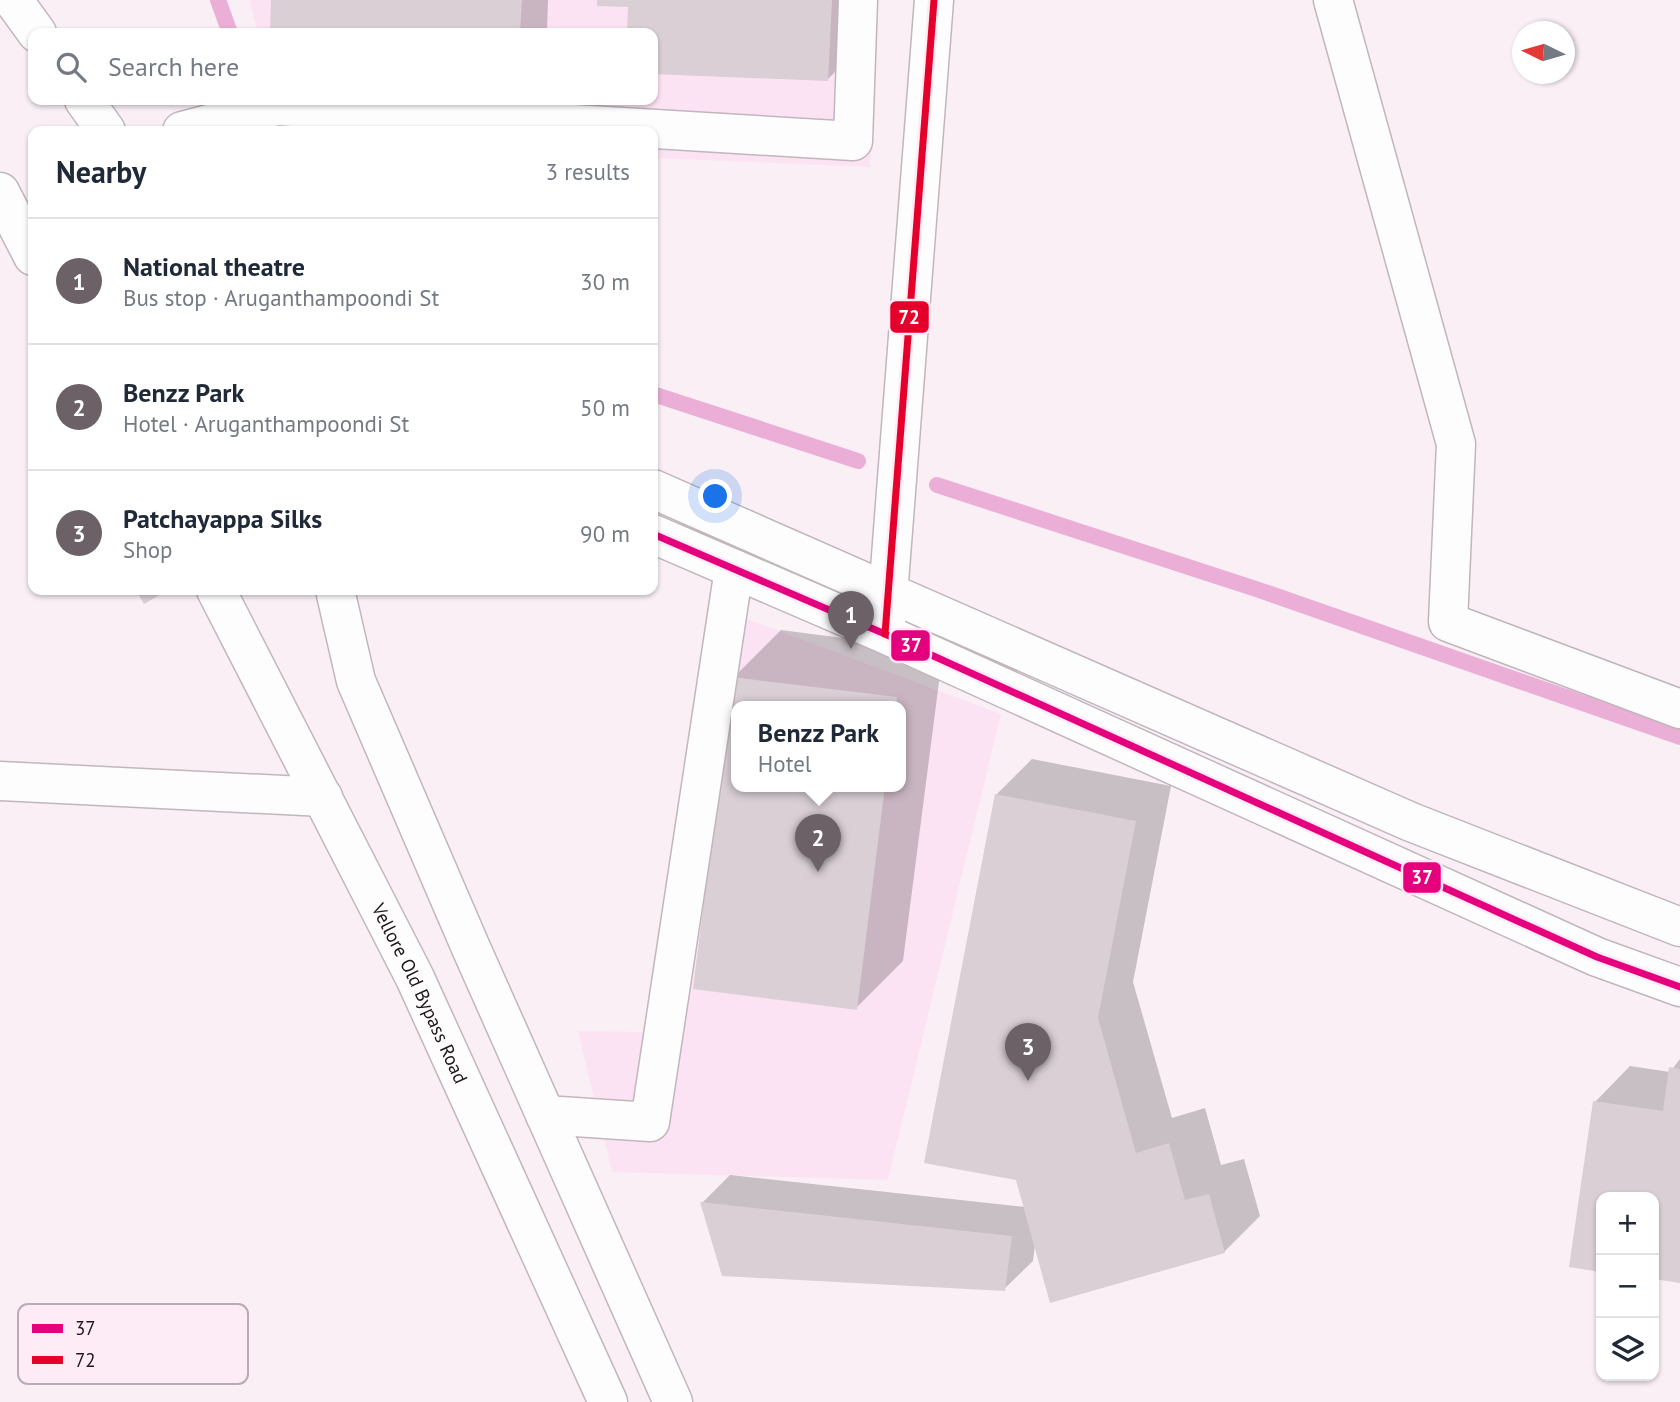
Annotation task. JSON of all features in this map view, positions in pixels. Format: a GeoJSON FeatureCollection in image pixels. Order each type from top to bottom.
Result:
{"type":"FeatureCollection","features":[{"type":"Feature","properties":{"kind":"main road"},"geometry":{"type":"LineString","coordinates":[[13,0],[33,28]]}},
{"type":"Feature","properties":{"kind":"main road"},"geometry":{"type":"LineString","coordinates":[[658,129],[853,141],[858,0]]}},
{"type":"Feature","properties":{"kind":"main road"},"geometry":{"type":"LineString","coordinates":[[885,634],[934,0]]}},
{"type":"Feature","properties":{"kind":"main road"},"geometry":{"type":"LineString","coordinates":[[1333,0],[1456,444],[1448,622],[1680,709]]}},
{"type":"Feature","properties":{"kind":"main road"},"geometry":{"type":"LineString","coordinates":[[88,105],[102,126]]}},
{"type":"Feature","properties":{"kind":"main road"},"geometry":{"type":"LineString","coordinates":[[201,126],[277,106],[606,126]]}},
{"type":"Feature","properties":{"kind":"main road"},"geometry":{"type":"LineString","coordinates":[[0,192],[28,246]]}},
{"type":"Feature","properties":{"kind":"main road"},"geometry":{"type":"LineString","coordinates":[[658,491],[1411,822],[1680,927]]}},
{"type":"Feature","properties":{"kind":"main road"},"geometry":{"type":"LineString","coordinates":[[658,536],[885,634],[1597,957],[1680,987]]}},
{"type":"Feature","properties":{"kind":"main road"},"geometry":{"type":"LineString","coordinates":[[545,1115],[650,1122],[734,569]]}},
{"type":"Feature","properties":{"kind":"main road","name":"Vellore Old Bypass Road"},"geometry":{"type":"LineString","coordinates":[[219,595],[415,978],[608,1402]]}},
{"type":"Feature","properties":{"kind":"main road"},"geometry":{"type":"LineString","coordinates":[[336,595],[356,681],[673,1402]]}},
{"type":"Feature","properties":{"kind":"main road"},"geometry":{"type":"LineString","coordinates":[[0,781],[323,797]]}},
{"type":"Feature","properties":{"kind":"shaded area"},"geometry":{"type":"Polygon","coordinates":[[[250,0],[877,0],[870,167],[658,158],[658,126],[297,126],[282,105],[658,105],[658,28],[256,28],[250,0]]]}},
{"type":"Feature","properties":{"kind":"shaded area"},"geometry":{"type":"Polygon","coordinates":[[[715,607],[1001,714],[888,1180],[612,1172],[578,1031],[647,1032],[715,607]]]}},
{"type":"Feature","properties":{"kind":"building"},"geometry":{"type":"Polygon","coordinates":[[[271,0],[522,0],[520,28],[270,28],[271,0]]]}},
{"type":"Feature","properties":{"kind":"building"},"geometry":{"type":"Polygon","coordinates":[[[597,0],[832,0],[828,81],[658,74],[658,28],[627,28],[628,7],[597,6],[597,0]]]}},
{"type":"Feature","properties":{"kind":"building"},"geometry":{"type":"Polygon","coordinates":[[[139,595],[158,595],[158,596],[144,604],[139,595]]]}},
{"type":"Feature","properties":{"kind":"building"},"geometry":{"type":"Polygon","coordinates":[[[732,677],[897,697],[897,701],[731,701],[731,792],[884,792],[857,1010],[693,989],[732,677]]]}},
{"type":"Feature","properties":{"kind":"building"},"geometry":{"type":"Polygon","coordinates":[[[995,794],[1136,821],[1098,1018],[1136,1153],[1169,1143],[1185,1200],[1209,1194],[1225,1253],[1050,1303],[1016,1180],[924,1163],[995,794]]]}},
{"type":"Feature","properties":{"kind":"building"},"geometry":{"type":"Polygon","coordinates":[[[1669,1067],[1680,1069],[1680,1283],[1659,1280],[1659,1192],[1596,1192],[1596,1271],[1569,1267],[1593,1101],[1663,1111],[1669,1067]]]}},
{"type":"Feature","properties":{"kind":"building"},"geometry":{"type":"Polygon","coordinates":[[[700,1202],[1012,1236],[1005,1291],[722,1276],[700,1202]]]}},
{"type":"Feature","properties":{"kind":"waterway"},"geometry":{"type":"LineString","coordinates":[[218,0],[228,28]]}},
{"type":"Feature","properties":{"kind":"waterway"},"geometry":{"type":"LineString","coordinates":[[658,396],[858,461]]}},
{"type":"Feature","properties":{"kind":"waterway"},"geometry":{"type":"LineString","coordinates":[[937,485],[1259,590],[1680,737]]}},
{"type":"Feature","properties":{"kind":"transit line","name":"72"},"geometry":{"type":"LineString","coordinates":[[885,634],[934,0]]}},
{"type":"Feature","properties":{"kind":"transit line","name":"37"},"geometry":{"type":"LineString","coordinates":[[658,536],[885,634],[1597,957],[1680,987]]}},
{"type":"Feature","properties":{"kind":"place","name":"National theatre"},"geometry":{"type":"Point","coordinates":[851,649]}},
{"type":"Feature","properties":{"kind":"place","name":"Benzz Park"},"geometry":{"type":"Point","coordinates":[818,872]}},
{"type":"Feature","properties":{"kind":"place","name":"Patchayappa Silks"},"geometry":{"type":"Point","coordinates":[1028,1081]}}]}
